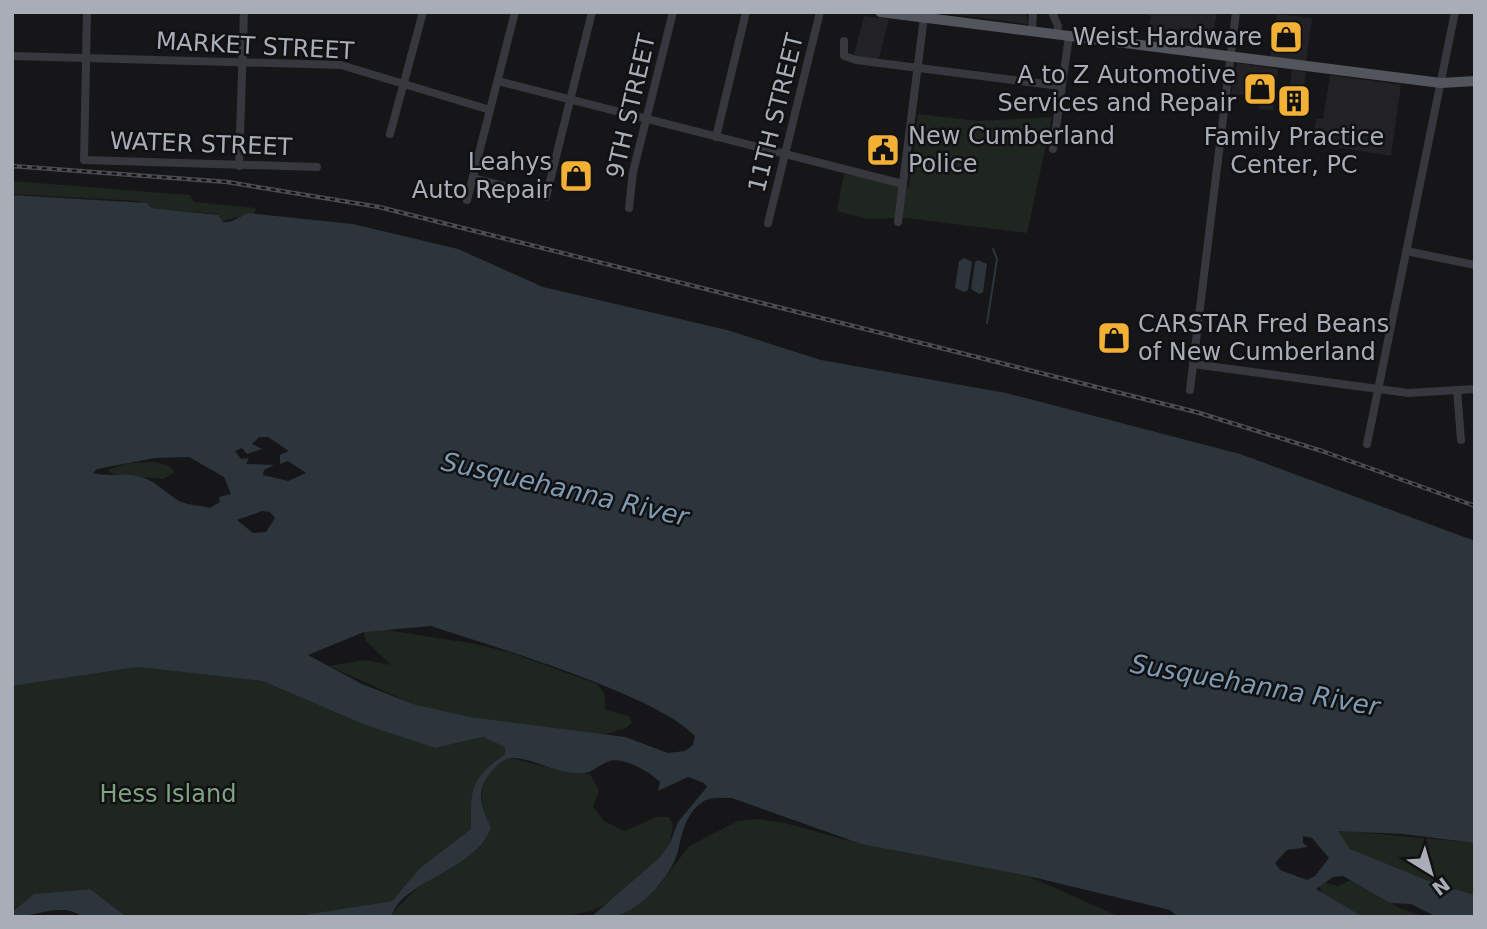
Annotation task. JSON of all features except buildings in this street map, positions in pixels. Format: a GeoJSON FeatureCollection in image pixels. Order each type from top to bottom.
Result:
{"type":"FeatureCollection","features":[{"type":"Feature","properties":{"kind":"main road"},"geometry":{"type":"LineString","coordinates":[[880,12],[1441,83],[1475,81]]}},
{"type":"Feature","properties":{"kind":"street"},"geometry":{"type":"LineString","coordinates":[[85,58],[87,12]]}},
{"type":"Feature","properties":{"kind":"street"},"geometry":{"type":"LineString","coordinates":[[239,166],[244,12]]}},
{"type":"Feature","properties":{"kind":"street"},"geometry":{"type":"LineString","coordinates":[[390,134],[423,12]]}},
{"type":"Feature","properties":{"kind":"street"},"geometry":{"type":"LineString","coordinates":[[467,200],[515,12]]}},
{"type":"Feature","properties":{"kind":"street"},"geometry":{"type":"LineString","coordinates":[[473,178],[546,197],[592,12]]}},
{"type":"Feature","properties":{"kind":"street","name":"9TH STREET"},"geometry":{"type":"LineString","coordinates":[[629,208],[633,172],[673,12]]}},
{"type":"Feature","properties":{"kind":"street"},"geometry":{"type":"LineString","coordinates":[[716,137],[746,12]]}},
{"type":"Feature","properties":{"kind":"street","name":"11TH STREET"},"geometry":{"type":"LineString","coordinates":[[768,223],[820,12]]}},
{"type":"Feature","properties":{"kind":"street"},"geometry":{"type":"LineString","coordinates":[[1032,31],[1033,12]]}},
{"type":"Feature","properties":{"kind":"street"},"geometry":{"type":"LineString","coordinates":[[1052,12],[1058,26],[1057,34]]}},
{"type":"Feature","properties":{"kind":"street"},"geometry":{"type":"LineString","coordinates":[[1190,390],[1236,12]]}},
{"type":"Feature","properties":{"kind":"street"},"geometry":{"type":"LineString","coordinates":[[1367,444],[1455,12]]}},
{"type":"Feature","properties":{"kind":"street"},"geometry":{"type":"LineString","coordinates":[[898,222],[924,18]]}},
{"type":"Feature","properties":{"kind":"street"},"geometry":{"type":"LineString","coordinates":[[1053,149],[1069,36]]}},
{"type":"Feature","properties":{"kind":"street"},"geometry":{"type":"LineString","coordinates":[[844,41],[842,53],[847,58],[1060,86]]}},
{"type":"Feature","properties":{"kind":"street","name":"MARKET STREET"},"geometry":{"type":"LineString","coordinates":[[12,56],[341,65],[490,110]]}},
{"type":"Feature","properties":{"kind":"street","name":"WATER STREET"},"geometry":{"type":"LineString","coordinates":[[85,58],[84,160],[317,167]]}},
{"type":"Feature","properties":{"kind":"street"},"geometry":{"type":"LineString","coordinates":[[498,81],[903,184]]}},
{"type":"Feature","properties":{"kind":"street"},"geometry":{"type":"LineString","coordinates":[[1406,251],[1475,265]]}},
{"type":"Feature","properties":{"kind":"street"},"geometry":{"type":"LineString","coordinates":[[1193,364],[1408,393],[1475,390]]}},
{"type":"Feature","properties":{"kind":"street"},"geometry":{"type":"LineString","coordinates":[[1457,390],[1461,440]]}},
{"type":"Feature","properties":{"kind":"shaded area"},"geometry":{"type":"Polygon","coordinates":[[[933,12],[1026,12],[1028,24],[983,18],[933,12]]]}},
{"type":"Feature","properties":{"kind":"shaded area"},"geometry":{"type":"Polygon","coordinates":[[[1135,12],[1217,12],[1211,49],[1147,39],[1151,15],[1135,12]]]}},
{"type":"Feature","properties":{"kind":"shaded area"},"geometry":{"type":"Polygon","coordinates":[[[1277,14],[1312,18],[1306,62],[1270,57],[1277,14]]]}},
{"type":"Feature","properties":{"kind":"shaded area"},"geometry":{"type":"Polygon","coordinates":[[[864,16],[889,19],[878,62],[853,58],[864,16]]]}},
{"type":"Feature","properties":{"kind":"shaded area"},"geometry":{"type":"Polygon","coordinates":[[[1237,63],[1278,69],[1273,111],[1259,109],[1260,97],[1231,94],[1237,63]]]}},
{"type":"Feature","properties":{"kind":"shaded area"},"geometry":{"type":"Polygon","coordinates":[[[1292,70],[1306,72],[1300,114],[1286,112],[1292,70]]]}},
{"type":"Feature","properties":{"kind":"shaded area"},"geometry":{"type":"Polygon","coordinates":[[[1330,75],[1401,85],[1391,156],[1312,143],[1316,119],[1323,119],[1330,75]]]}},
{"type":"Feature","properties":{"kind":"green space"},"geometry":{"type":"Polygon","coordinates":[[[918,114],[978,121],[1052,117],[1027,233],[906,218],[867,219],[837,211],[844,174],[909,187],[918,114]]]}},
{"type":"Feature","properties":{"kind":"green space"},"geometry":{"type":"Polygon","coordinates":[[[12,181],[189,195],[194,202],[256,208],[255,213],[222,221],[217,214],[151,208],[138,201],[12,194],[12,181]]]}},
{"type":"Feature","properties":{"kind":"green space"},"geometry":{"type":"Polygon","coordinates":[[[154,462],[167,465],[175,472],[163,479],[113,474],[107,470],[129,463],[154,462]]]}},
{"type":"Feature","properties":{"kind":"green space"},"geometry":{"type":"Polygon","coordinates":[[[380,629],[509,652],[597,684],[604,693],[606,710],[629,716],[632,723],[626,728],[603,735],[470,717],[413,704],[329,666],[365,660],[391,665],[366,641],[364,632],[380,629]]]}},
{"type":"Feature","properties":{"kind":"green space","name":"Hess Island"},"geometry":{"type":"Polygon","coordinates":[[[138,667],[264,681],[365,725],[435,748],[483,737],[505,746],[505,754],[480,777],[471,805],[471,829],[420,868],[392,901],[291,917],[127,917],[90,889],[34,894],[12,912],[12,686],[138,667]]]}},
{"type":"Feature","properties":{"kind":"green space"},"geometry":{"type":"Polygon","coordinates":[[[510,758],[570,773],[590,774],[599,790],[593,807],[604,821],[625,831],[657,817],[668,817],[673,824],[670,843],[660,857],[607,903],[592,911],[561,917],[392,917],[396,909],[420,886],[491,827],[483,806],[483,787],[491,771],[510,758]]]}},
{"type":"Feature","properties":{"kind":"green space"},"geometry":{"type":"Polygon","coordinates":[[[759,819],[785,823],[861,844],[1028,876],[1120,917],[617,917],[658,887],[689,846],[738,821],[759,819]]]}},
{"type":"Feature","properties":{"kind":"green space"},"geometry":{"type":"Polygon","coordinates":[[[1337,830],[1475,843],[1475,895],[1434,883],[1350,849],[1337,830]]]}},
{"type":"Feature","properties":{"kind":"green space"},"geometry":{"type":"Polygon","coordinates":[[[1348,881],[1355,882],[1399,908],[1427,917],[1363,917],[1322,894],[1319,885],[1324,882],[1338,886],[1348,881]]]}},
{"type":"Feature","properties":{"kind":"water","name":"Susquehanna River"},"geometry":{"type":"Polygon","coordinates":[[[12,195],[147,203],[151,208],[218,215],[223,222],[230,222],[248,213],[353,224],[458,249],[543,287],[727,330],[821,360],[1006,393],[1240,454],[1475,541],[1475,843],[1403,834],[1338,831],[1350,849],[1434,883],[1475,895],[1475,917],[1437,917],[1411,904],[1390,903],[1343,876],[1333,877],[1316,889],[1363,917],[1178,917],[1170,910],[1028,876],[861,844],[732,798],[712,798],[704,801],[691,813],[674,861],[655,890],[627,912],[608,918],[591,917],[660,857],[670,843],[678,822],[707,787],[704,783],[688,777],[658,791],[660,782],[655,778],[643,769],[620,761],[613,760],[580,773],[565,772],[511,758],[497,766],[484,784],[482,804],[491,827],[483,842],[471,855],[408,894],[392,917],[291,917],[392,901],[420,868],[471,829],[471,804],[475,786],[485,770],[505,754],[505,747],[483,737],[435,748],[365,725],[263,681],[138,667],[12,686],[12,195]],[[259,437],[252,444],[262,449],[247,454],[242,448],[235,451],[241,459],[249,458],[246,464],[274,465],[264,470],[263,475],[288,481],[306,473],[288,461],[280,464],[280,455],[289,451],[268,437],[259,437]],[[189,457],[155,458],[97,469],[93,473],[144,478],[179,501],[210,508],[220,502],[219,497],[231,494],[224,477],[189,457]],[[262,511],[237,520],[253,533],[266,532],[275,518],[270,512],[262,511]],[[431,626],[364,632],[308,655],[362,684],[413,704],[470,717],[625,737],[668,753],[685,751],[693,745],[695,736],[675,720],[610,688],[431,626]],[[1303,836],[1303,843],[1308,847],[1287,850],[1275,863],[1280,870],[1307,880],[1315,876],[1329,858],[1312,838],[1303,836]]]}},
{"type":"Feature","properties":{"kind":"water"},"geometry":{"type":"Polygon","coordinates":[[[964,258],[972,262],[968,290],[964,292],[955,288],[959,261],[964,258]]]}},
{"type":"Feature","properties":{"kind":"water"},"geometry":{"type":"Polygon","coordinates":[[[978,260],[987,264],[983,292],[979,294],[971,289],[975,262],[978,260]]]}},
{"type":"Feature","properties":{"kind":"water"},"geometry":{"type":"Polygon","coordinates":[[[90,889],[127,917],[83,917],[75,912],[58,910],[12,917],[12,912],[34,894],[90,889]]]}},
{"type":"Feature","properties":{"kind":"waterway"},"geometry":{"type":"LineString","coordinates":[[987,323],[997,259],[993,249]]}},
{"type":"Feature","properties":{"kind":"railway"},"geometry":{"type":"LineString","coordinates":[[12,166],[227,182],[379,207],[1196,412],[1322,451],[1475,506]]}},
{"type":"Feature","properties":{"kind":"place","name":"Weist Hardware"},"geometry":{"type":"Point","coordinates":[1286,37]}},
{"type":"Feature","properties":{"kind":"place","name":"A to Z Automotive Services and Repair"},"geometry":{"type":"Point","coordinates":[1260,89]}},
{"type":"Feature","properties":{"kind":"place","name":"Family Practice Center, PC"},"geometry":{"type":"Point","coordinates":[1294,101]}},
{"type":"Feature","properties":{"kind":"place","name":"New Cumberland Police"},"geometry":{"type":"Point","coordinates":[883,150]}},
{"type":"Feature","properties":{"kind":"place","name":"Leahys Auto Repair"},"geometry":{"type":"Point","coordinates":[576,176]}},
{"type":"Feature","properties":{"kind":"place","name":"CARSTAR Fred Beans of New Cumberland"},"geometry":{"type":"Point","coordinates":[1114,338]}}]}
